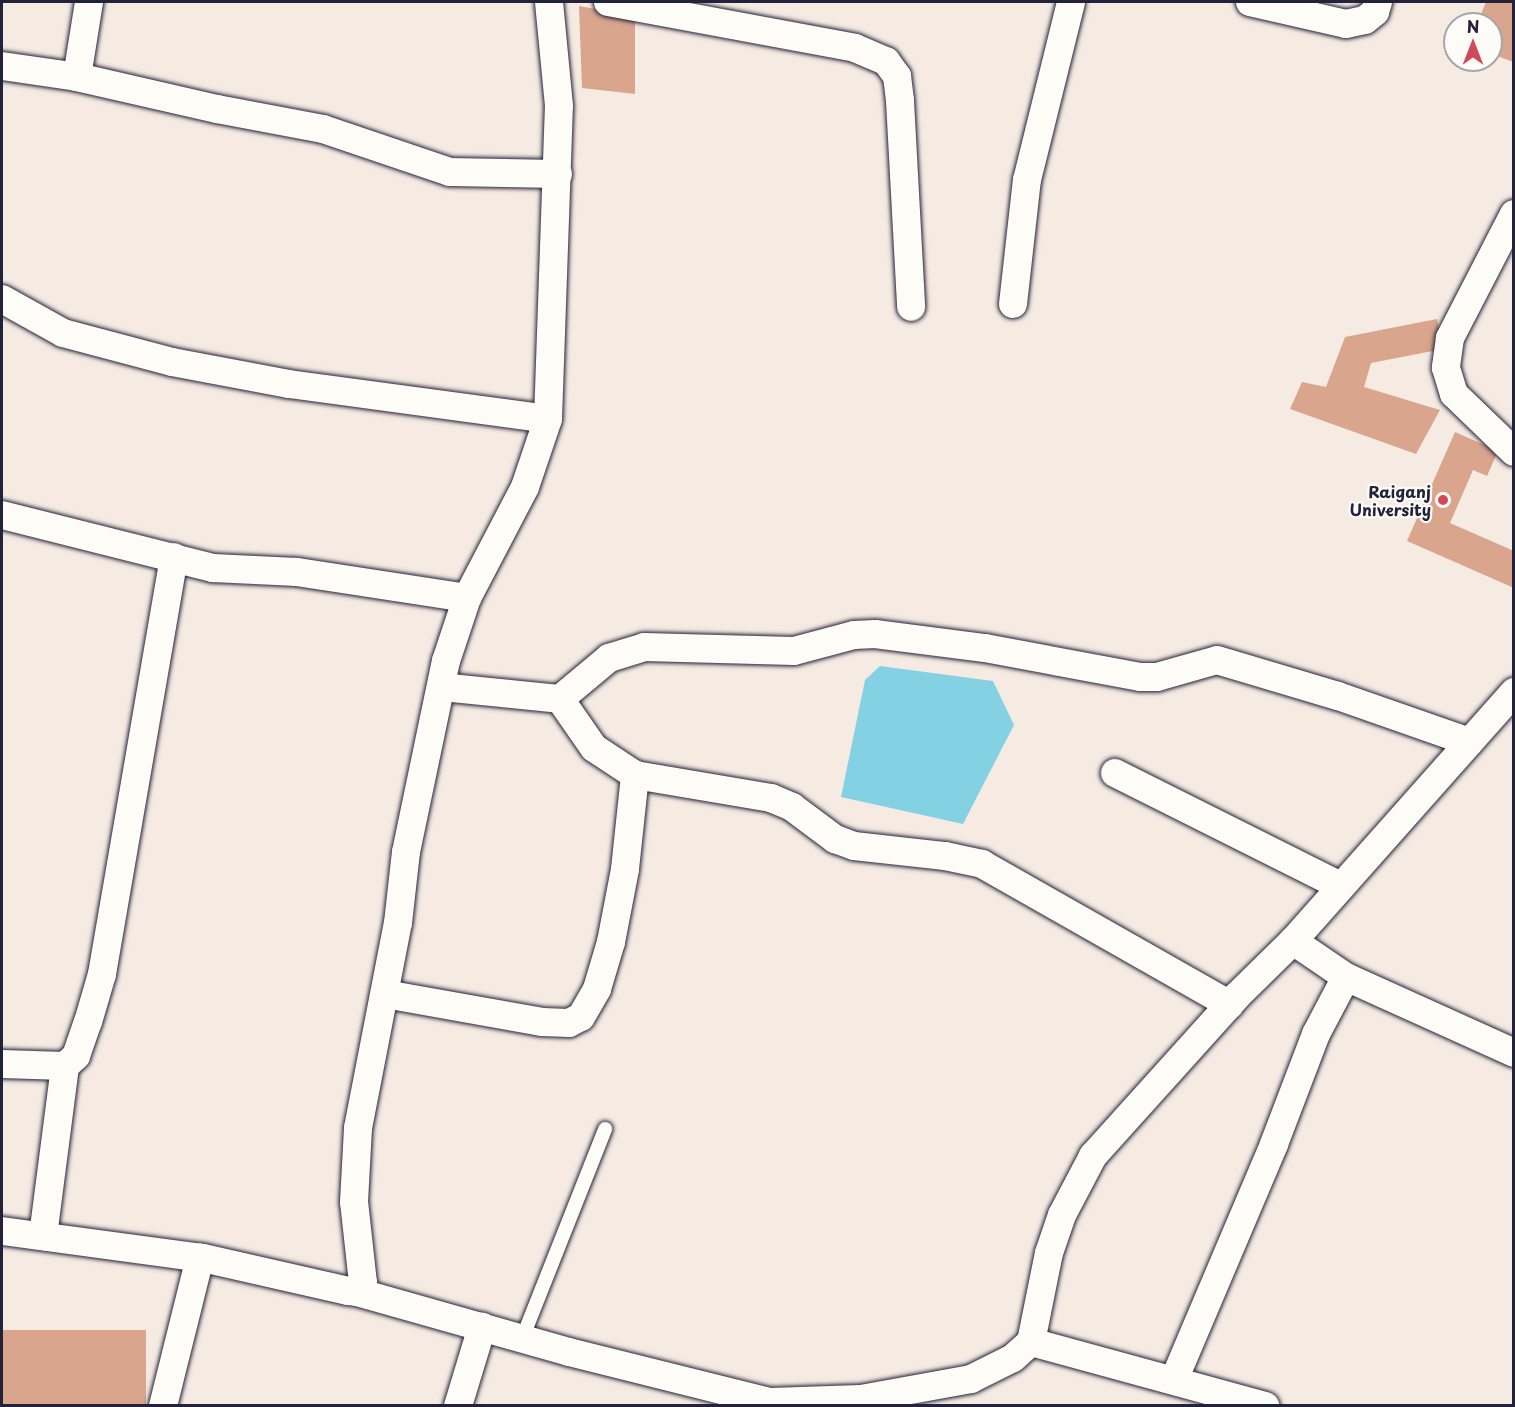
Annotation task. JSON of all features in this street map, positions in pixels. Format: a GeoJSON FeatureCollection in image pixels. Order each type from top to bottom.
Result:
{"type":"FeatureCollection","features":[{"type":"Feature","properties":{"kind":"street"},"geometry":{"type":"LineString","coordinates":[[76,77],[90,2]]}},
{"type":"Feature","properties":{"kind":"street"},"geometry":{"type":"LineString","coordinates":[[357,1292],[363,1283],[354,1202],[358,1128],[385,994],[406,852],[442,687],[455,628],[467,598],[520,496],[548,419],[559,106],[549,2]]}},
{"type":"Feature","properties":{"kind":"street"},"geometry":{"type":"LineString","coordinates":[[608,2],[855,48],[886,61],[897,76],[900,101],[911,307]]}},
{"type":"Feature","properties":{"kind":"street"},"geometry":{"type":"LineString","coordinates":[[1013,304],[1027,180],[1071,2]]}},
{"type":"Feature","properties":{"kind":"street"},"geometry":{"type":"LineString","coordinates":[[1250,2],[1292,8],[1346,24],[1365,20],[1375,12],[1378,2]]}},
{"type":"Feature","properties":{"kind":"street"},"geometry":{"type":"LineString","coordinates":[[2,66],[76,77],[217,110],[323,129],[450,172],[558,174]]}},
{"type":"Feature","properties":{"kind":"street"},"geometry":{"type":"LineString","coordinates":[[1514,214],[1450,338],[1446,368],[1454,394],[1514,452]]}},
{"type":"Feature","properties":{"kind":"street"},"geometry":{"type":"LineString","coordinates":[[2,300],[63,333],[172,362],[289,384],[548,419]]}},
{"type":"Feature","properties":{"kind":"street"},"geometry":{"type":"LineString","coordinates":[[2,515],[213,568],[297,572],[467,598]]}},
{"type":"Feature","properties":{"kind":"street"},"geometry":{"type":"LineString","coordinates":[[43,1236],[65,1066],[76,1056],[102,974],[174,557]]}},
{"type":"Feature","properties":{"kind":"street"},"geometry":{"type":"LineString","coordinates":[[442,687],[560,699],[609,658],[644,647],[794,651],[854,635],[875,634],[985,648],[1140,676],[1157,677],[1217,660],[1338,696],[1469,742]]}},
{"type":"Feature","properties":{"kind":"street"},"geometry":{"type":"LineString","coordinates":[[560,699],[594,748],[635,775],[771,798],[792,807],[835,839],[854,846],[945,856],[982,864],[1230,1005]]}},
{"type":"Feature","properties":{"kind":"street"},"geometry":{"type":"LineString","coordinates":[[2,1231],[200,1258],[357,1292],[522,1339],[769,1404],[861,1399],[971,1379],[1013,1358],[1031,1342],[1049,1253],[1077,1181],[1093,1156],[1230,1005],[1293,941],[1339,885],[1511,699]]}},
{"type":"Feature","properties":{"kind":"street"},"geometry":{"type":"LineString","coordinates":[[1115,773],[1339,885]]}},
{"type":"Feature","properties":{"kind":"street"},"geometry":{"type":"LineString","coordinates":[[385,994],[542,1022],[569,1023],[581,1017],[597,989],[611,942],[627,858],[635,775]]}},
{"type":"Feature","properties":{"kind":"street"},"geometry":{"type":"LineString","coordinates":[[1293,941],[1346,977],[1514,1053]]}},
{"type":"Feature","properties":{"kind":"street"},"geometry":{"type":"LineString","coordinates":[[1174,1380],[1274,1144],[1316,1034],[1346,977]]}},
{"type":"Feature","properties":{"kind":"street"},"geometry":{"type":"LineString","coordinates":[[2,1065],[65,1066]]}},
{"type":"Feature","properties":{"kind":"street"},"geometry":{"type":"LineString","coordinates":[[163,1406],[200,1258]]}},
{"type":"Feature","properties":{"kind":"street"},"geometry":{"type":"LineString","coordinates":[[458,1406],[482,1327]]}},
{"type":"Feature","properties":{"kind":"street"},"geometry":{"type":"LineString","coordinates":[[1031,1342],[1265,1406]]}},
{"type":"Feature","properties":{"kind":"lane"},"geometry":{"type":"LineString","coordinates":[[522,1339],[605,1130]]}},
{"type":"Feature","properties":{"kind":"water"},"geometry":{"type":"Polygon","coordinates":[[[880,666],[993,681],[1014,725],[963,824],[841,797],[865,680],[880,666]]]}},
{"type":"Feature","properties":{"kind":"building"},"geometry":{"type":"Polygon","coordinates":[[[1486,2],[1514,2],[1514,62],[1503,58],[1503,12],[1482,12],[1486,2]]]}},
{"type":"Feature","properties":{"kind":"building"},"geometry":{"type":"Polygon","coordinates":[[[579,6],[635,16],[635,94],[582,88],[579,6]]]}},
{"type":"Feature","properties":{"kind":"building"},"geometry":{"type":"Polygon","coordinates":[[[1437,319],[1443,349],[1371,363],[1364,387],[1440,410],[1416,454],[1290,409],[1302,382],[1326,387],[1345,337],[1437,319]]]}},
{"type":"Feature","properties":{"kind":"building","name":"Raiganj University"},"geometry":{"type":"Polygon","coordinates":[[[1455,432],[1498,451],[1487,476],[1473,470],[1450,523],[1514,551],[1514,588],[1407,541],[1455,432]]]}},
{"type":"Feature","properties":{"kind":"building"},"geometry":{"type":"Polygon","coordinates":[[[2,1330],[146,1330],[146,1406],[2,1406],[2,1330]]]}},
{"type":"Feature","properties":{"kind":"place","name":"Raiganj University"},"geometry":{"type":"Point","coordinates":[1443,500]}}]}
